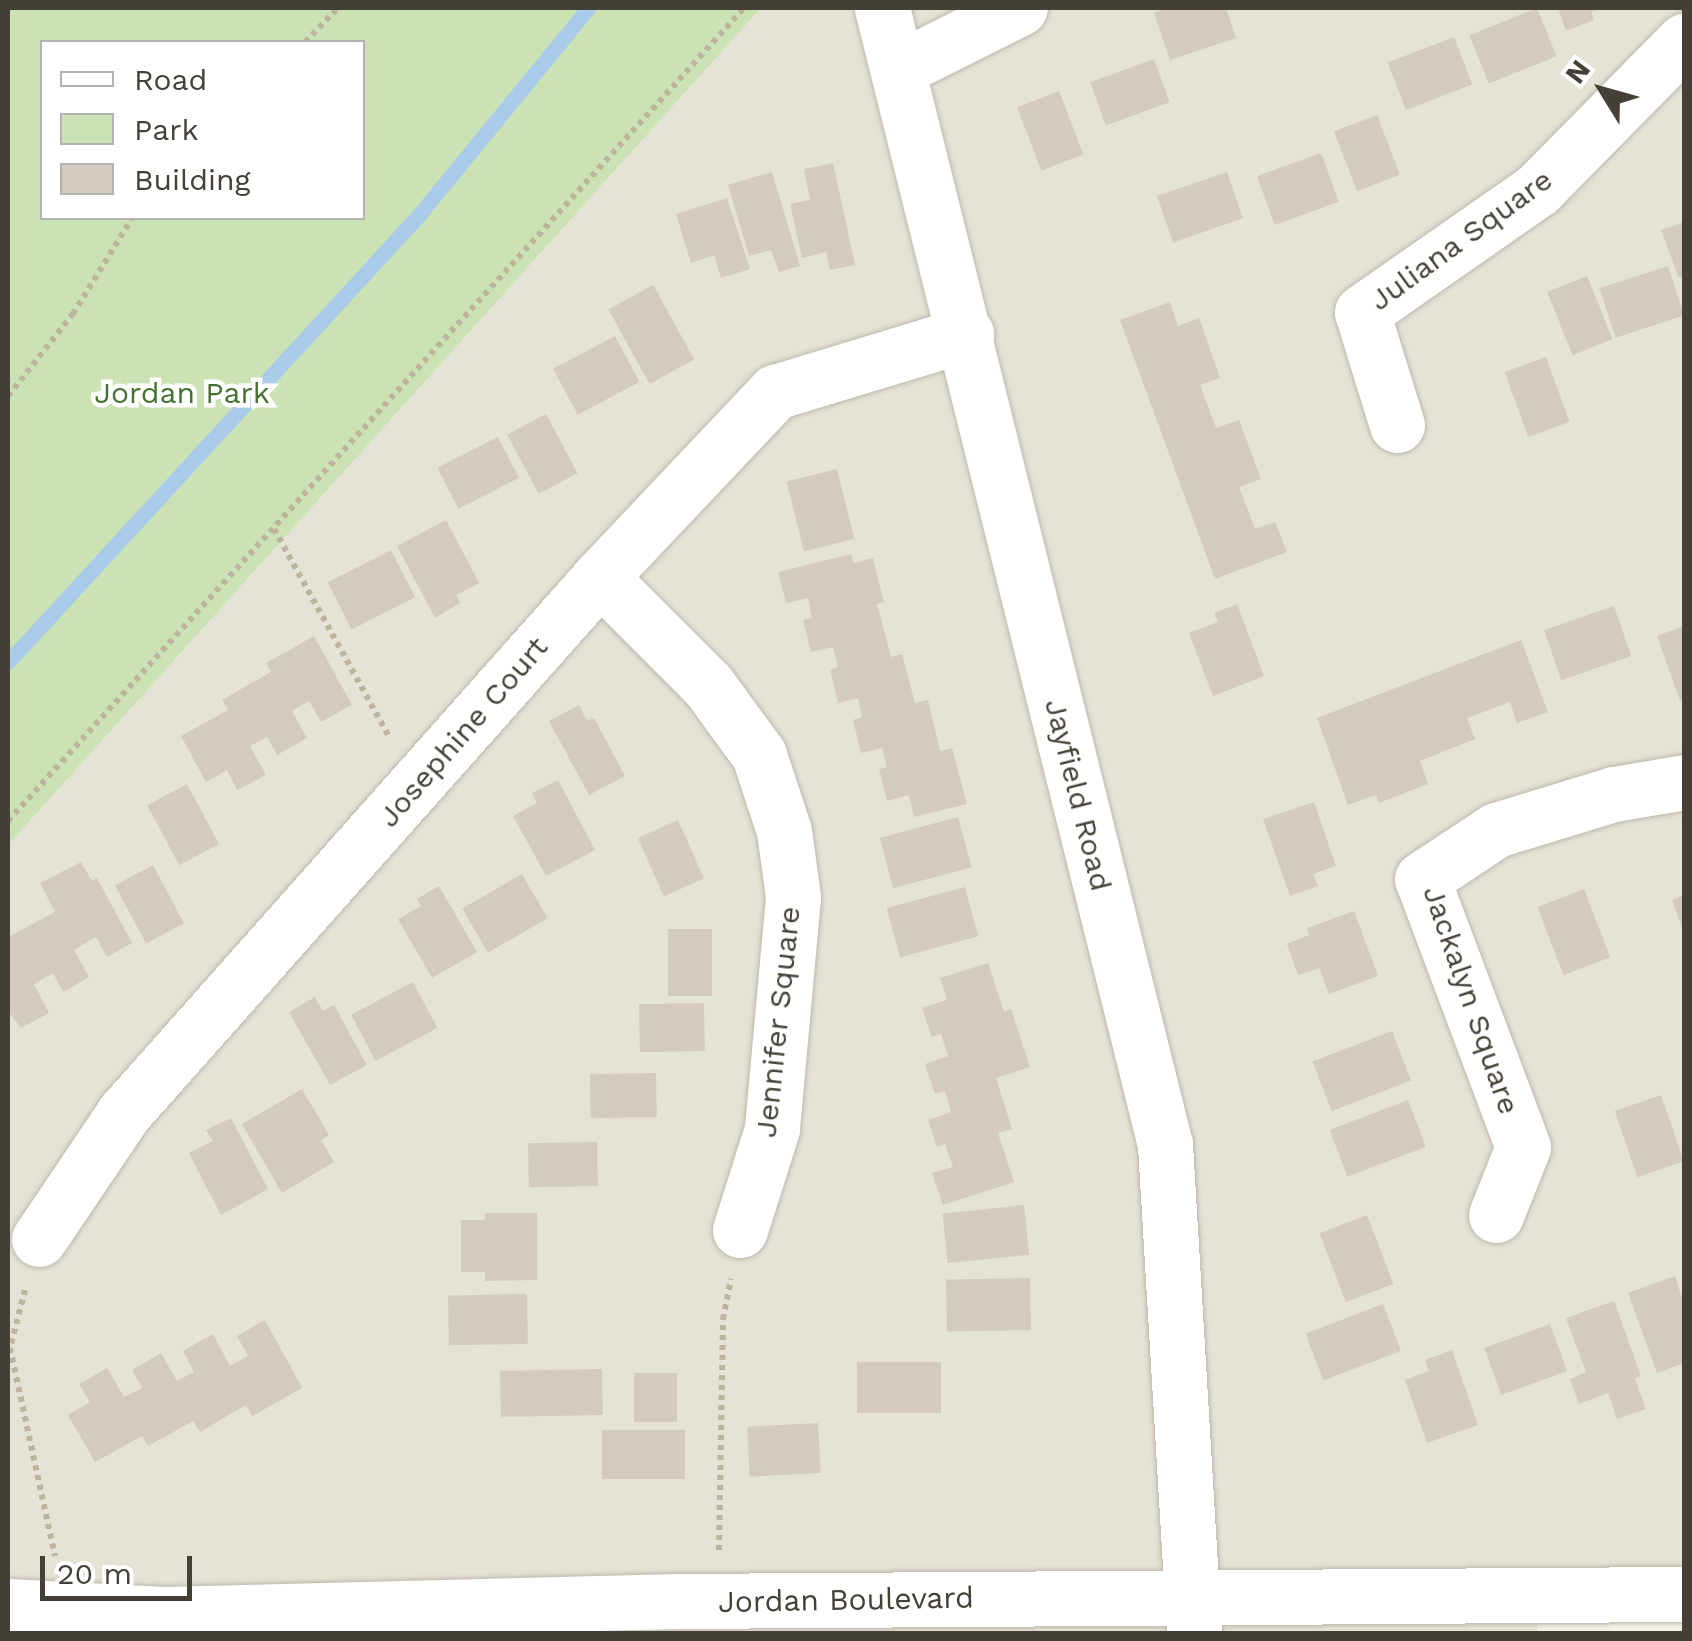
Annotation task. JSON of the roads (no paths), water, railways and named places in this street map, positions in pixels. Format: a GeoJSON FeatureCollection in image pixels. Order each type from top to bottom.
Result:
{"type":"FeatureCollection","features":[{"type":"Feature","properties":{"kind":"street","name":"Jayfield Road"},"geometry":{"type":"LineString","coordinates":[[882,8],[1165,1146],[1193,1614]]}},
{"type":"Feature","properties":{"kind":"street"},"geometry":{"type":"LineString","coordinates":[[900,68],[1020,8]]}},
{"type":"Feature","properties":{"kind":"street","name":"Juliana Square"},"geometry":{"type":"LineString","coordinates":[[1396,424],[1362,312],[1538,190],[1684,41]]}},
{"type":"Feature","properties":{"kind":"street","name":"Josephine Court"},"geometry":{"type":"LineString","coordinates":[[39,1239],[124,1113],[600,576],[774,392],[966,334]]}},
{"type":"Feature","properties":{"kind":"street","name":"Jennifer Square"},"geometry":{"type":"LineString","coordinates":[[600,576],[708,685],[759,755],[784,831],[793,897],[772,1129],[740,1230]]}},
{"type":"Feature","properties":{"kind":"street","name":"Jackalyn Square"},"geometry":{"type":"LineString","coordinates":[[1496,1215],[1523,1146],[1422,879],[1496,830],[1614,794],[1684,782]]}},
{"type":"Feature","properties":{"kind":"street","name":"Jordan Boulevard"},"geometry":{"type":"LineString","coordinates":[[8,1606],[364,1623],[720,1602],[1193,1614],[1684,1594]]}},
{"type":"Feature","properties":{"kind":"waterway"},"geometry":{"type":"LineString","coordinates":[[8,662],[418,216],[588,8]]}},
{"type":"Feature","properties":{"kind":"park label","name":"Jordan Park"},"geometry":{"type":"Point","coordinates":[182,393]}}]}
